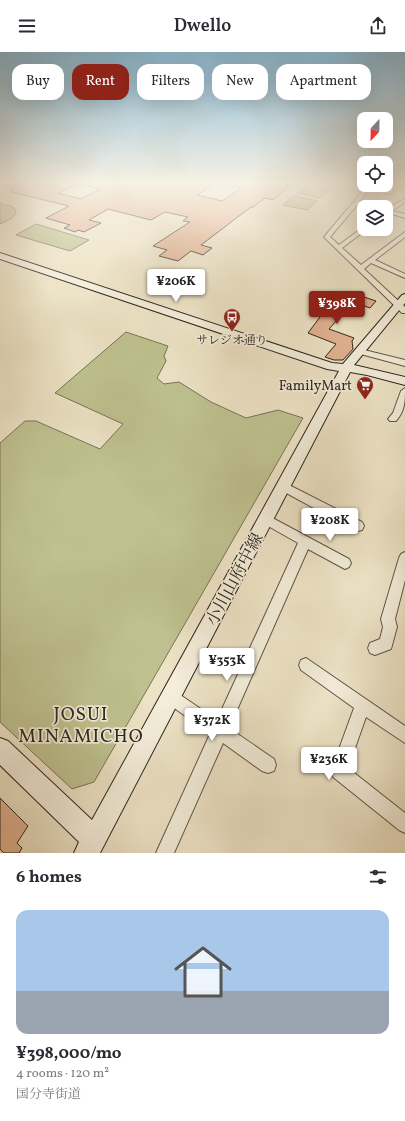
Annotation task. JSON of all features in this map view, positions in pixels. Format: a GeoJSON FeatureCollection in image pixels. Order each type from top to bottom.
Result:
{"type":"FeatureCollection","features":[{"type":"Feature","properties":{"kind":"street"},"geometry":{"type":"LineString","coordinates":[[342,219],[327,236],[360,269],[403,304]]}},
{"type":"Feature","properties":{"kind":"street"},"geometry":{"type":"LineString","coordinates":[[338,248],[357,234]]}},
{"type":"Feature","properties":{"kind":"street"},"geometry":{"type":"LineString","coordinates":[[360,269],[405,234]]}},
{"type":"Feature","properties":{"kind":"street"},"geometry":{"type":"LineString","coordinates":[[0,256],[324,364],[346,369],[367,371],[405,381]]}},
{"type":"Feature","properties":{"kind":"street"},"geometry":{"type":"LineString","coordinates":[[372,261],[405,276]]}},
{"type":"Feature","properties":{"kind":"street","name":"小川山府中線"},"geometry":{"type":"LineString","coordinates":[[91,846],[346,369],[360,351],[403,304]]}},
{"type":"Feature","properties":{"kind":"street"},"geometry":{"type":"LineString","coordinates":[[360,351],[405,363]]}},
{"type":"Feature","properties":{"kind":"street"},"geometry":{"type":"LineString","coordinates":[[392,419],[397,414],[405,391]]}},
{"type":"Feature","properties":{"kind":"street"},"geometry":{"type":"LineString","coordinates":[[283,486],[358,526]]}},
{"type":"Feature","properties":{"kind":"street"},"geometry":{"type":"LineString","coordinates":[[265,519],[344,563]]}},
{"type":"Feature","properties":{"kind":"street"},"geometry":{"type":"LineString","coordinates":[[165,853],[305,542]]}},
{"type":"Feature","properties":{"kind":"street"},"geometry":{"type":"LineString","coordinates":[[375,648],[386,644],[390,627],[388,619],[405,558]]}},
{"type":"Feature","properties":{"kind":"street"},"geometry":{"type":"LineString","coordinates":[[306,665],[405,735]]}},
{"type":"Feature","properties":{"kind":"street"},"geometry":{"type":"LineString","coordinates":[[171,697],[268,765]]}},
{"type":"Feature","properties":{"kind":"street"},"geometry":{"type":"LineString","coordinates":[[362,705],[339,771],[405,824]]}},
{"type":"Feature","properties":{"kind":"street"},"geometry":{"type":"LineString","coordinates":[[0,749],[91,846]]}},
{"type":"Feature","properties":{"kind":"green space"},"geometry":{"type":"Polygon","coordinates":[[[0,219],[9,219],[8,220],[0,224],[0,219]]]}},
{"type":"Feature","properties":{"kind":"green space"},"geometry":{"type":"Polygon","coordinates":[[[36,224],[89,240],[70,251],[16,235],[36,224]]]}},
{"type":"Feature","properties":{"kind":"green space"},"geometry":{"type":"Polygon","coordinates":[[[126,332],[168,346],[164,356],[166,361],[157,378],[164,384],[179,382],[211,402],[246,418],[278,410],[303,418],[94,782],[72,789],[0,722],[0,443],[25,421],[36,421],[100,449],[123,424],[55,393],[126,332]]]}},
{"type":"Feature","properties":{"kind":"building"},"geometry":{"type":"Polygon","coordinates":[[[51,219],[90,219],[89,220],[101,223],[84,232],[78,230],[75,232],[64,228],[70,225],[51,219]]]}},
{"type":"Feature","properties":{"kind":"building"},"geometry":{"type":"Polygon","coordinates":[[[185,219],[235,219],[201,245],[212,248],[203,255],[191,251],[178,261],[159,256],[167,250],[153,246],[190,222],[183,221],[185,219]]]}},
{"type":"Feature","properties":{"kind":"building"},"geometry":{"type":"Polygon","coordinates":[[[338,293],[347,296],[352,301],[358,295],[376,301],[370,308],[353,302],[329,329],[354,338],[352,341],[353,349],[343,360],[334,360],[325,357],[336,344],[308,333],[338,293]]]}},
{"type":"Feature","properties":{"kind":"building"},"geometry":{"type":"Polygon","coordinates":[[[0,798],[28,826],[17,843],[22,848],[19,853],[4,853],[0,849],[0,798]]]}},
{"type":"Feature","properties":{"kind":"place","name":"サレジオ通り"},"geometry":{"type":"Point","coordinates":[232,332]}},
{"type":"Feature","properties":{"kind":"place","name":"FamilyMart"},"geometry":{"type":"Point","coordinates":[365,400]}},
{"type":"Feature","properties":{"kind":"district","name":"JOSUI MINAMICHO"},"geometry":{"type":"Point","coordinates":[81,724]}}]}
